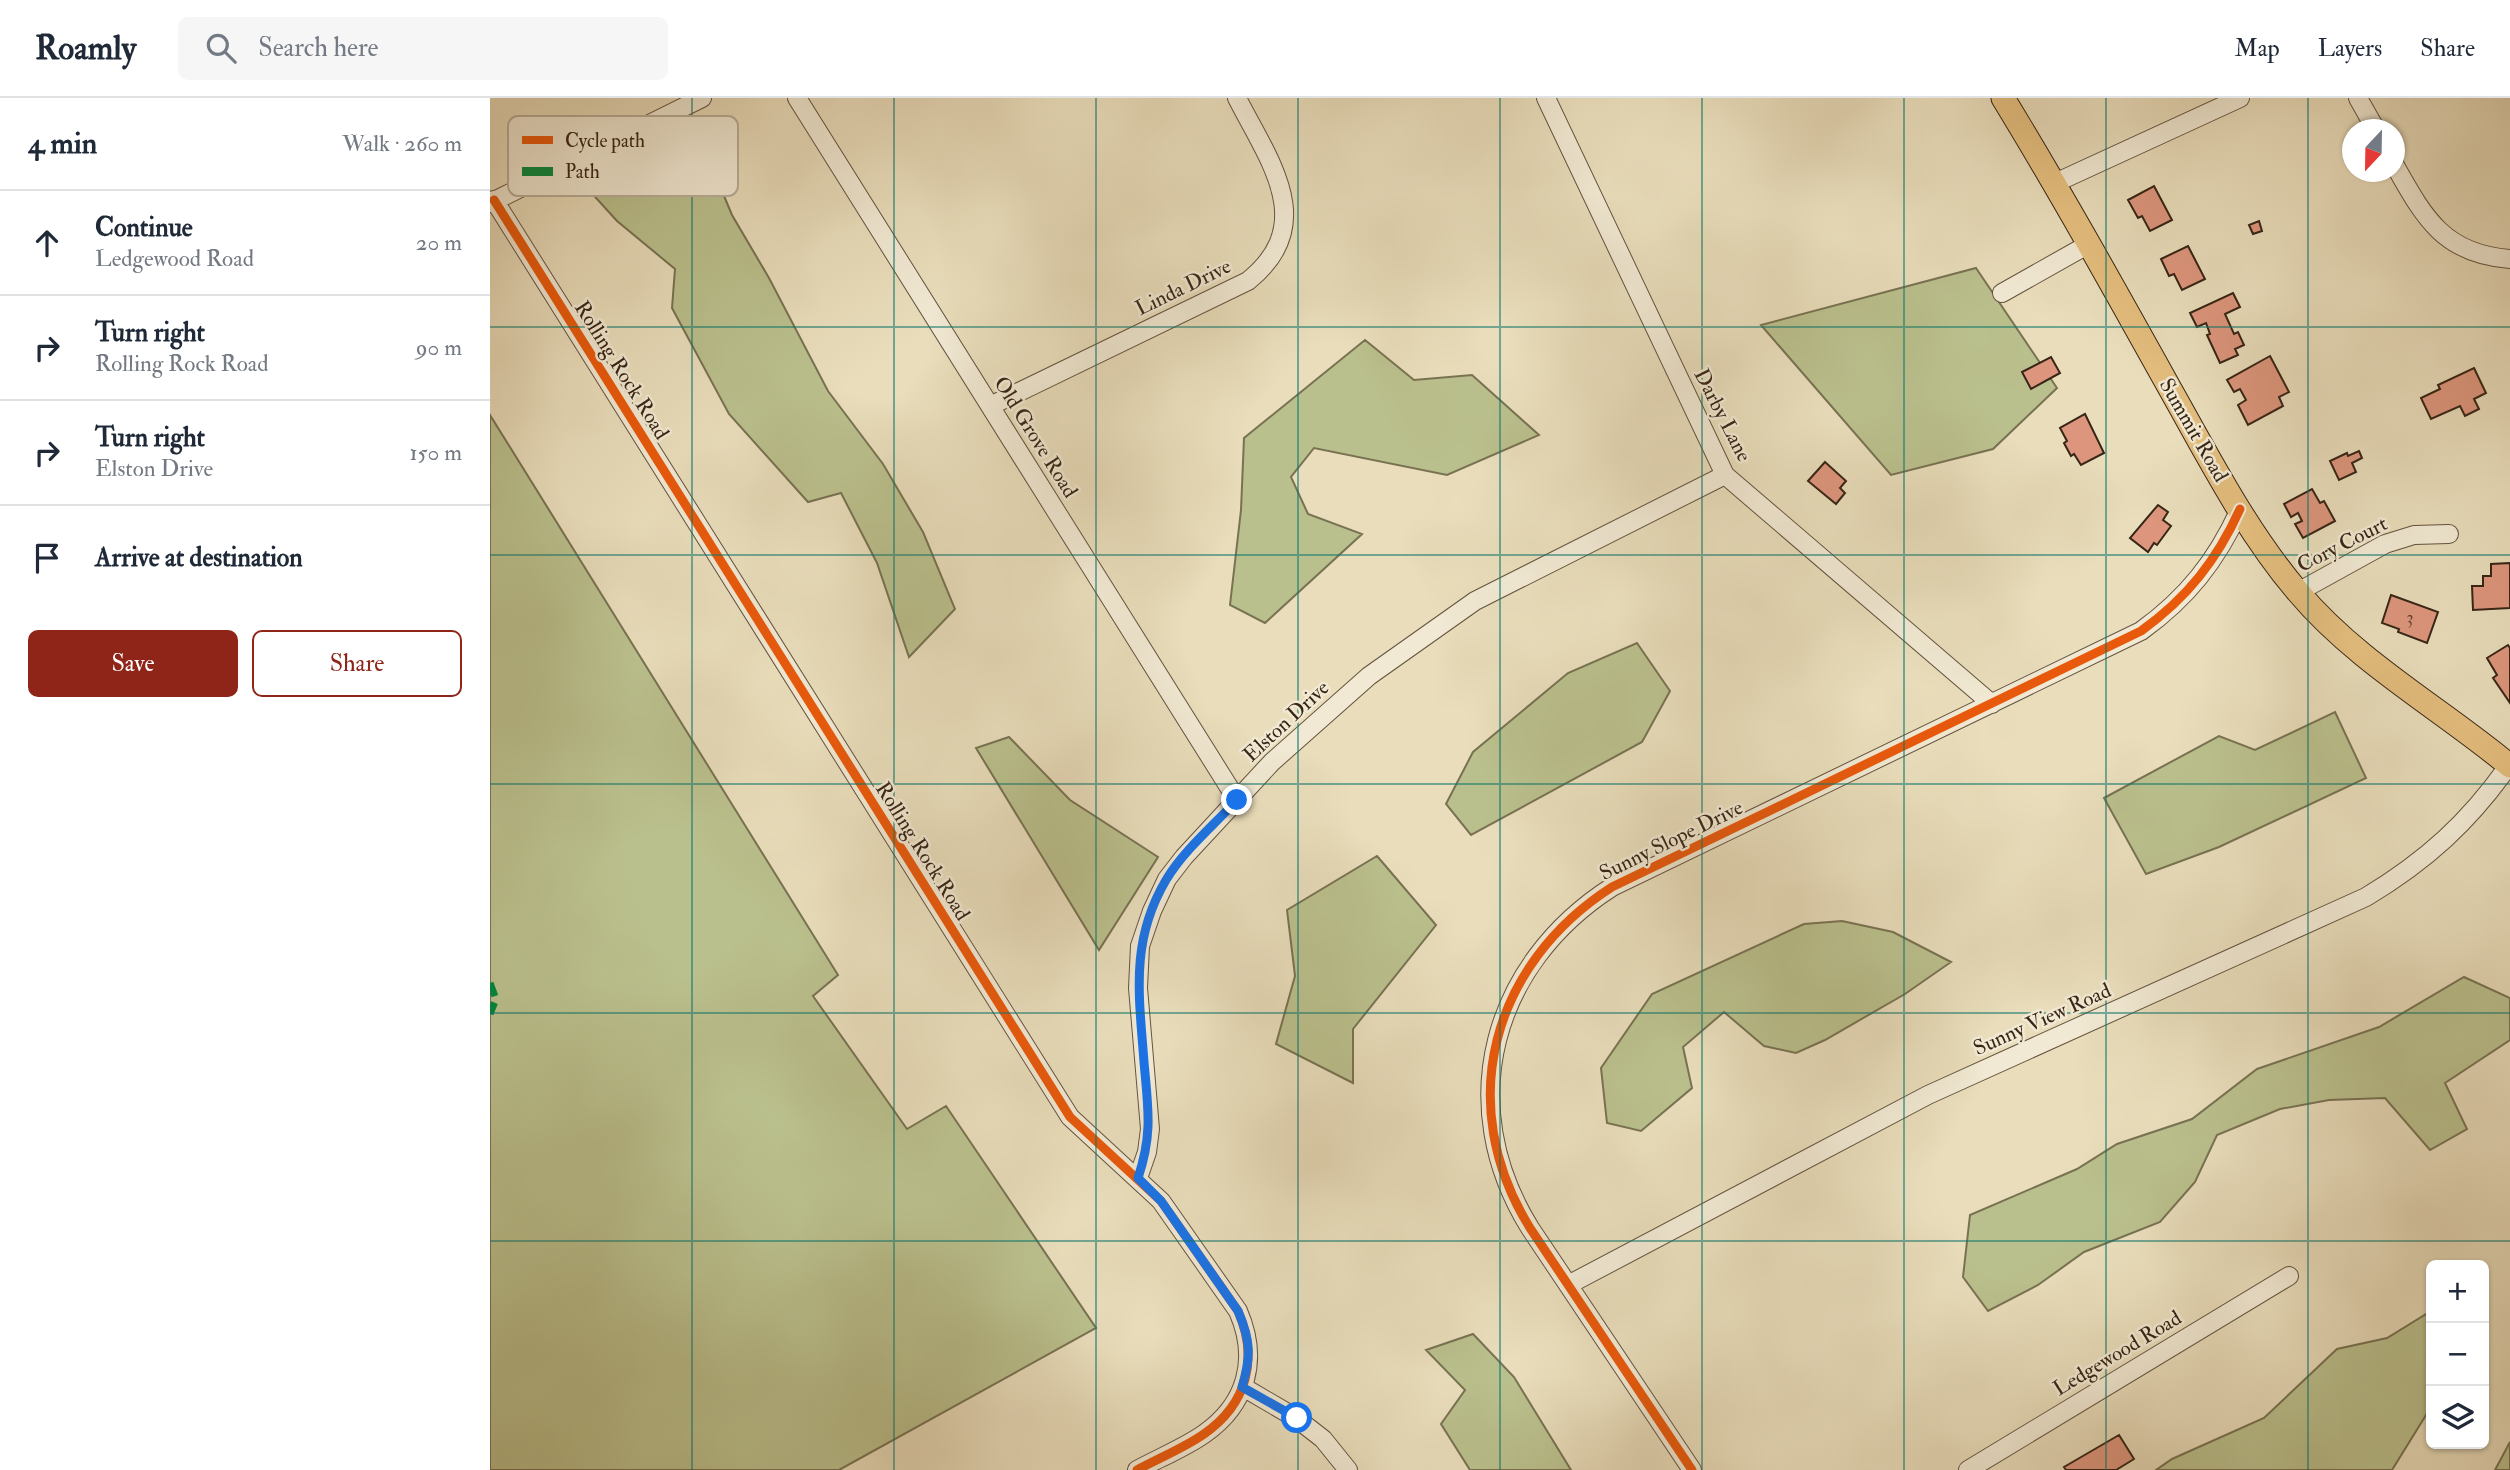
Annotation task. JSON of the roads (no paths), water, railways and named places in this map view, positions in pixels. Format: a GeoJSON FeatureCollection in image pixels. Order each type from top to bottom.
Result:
{"type":"FeatureCollection","features":[{"type":"Feature","properties":{"kind":"main road","name":"Summit Road"},"geometry":{"type":"LineString","coordinates":[[2003,98],[2090,244],[2214,466],[2265,549],[2298,592],[2334,631],[2509,766]]}},
{"type":"Feature","properties":{"kind":"street"},"geometry":{"type":"LineString","coordinates":[[666,116],[702,98]]}},
{"type":"Feature","properties":{"kind":"street","name":"Old Grove Road"},"geometry":{"type":"LineString","coordinates":[[797,98],[1237,800]]}},
{"type":"Feature","properties":{"kind":"street","name":"Linda Drive"},"geometry":{"type":"LineString","coordinates":[[990,406],[1248,281],[1272,257],[1284,226],[1283,192],[1237,98]]}},
{"type":"Feature","properties":{"kind":"street","name":"Darby Lane"},"geometry":{"type":"LineString","coordinates":[[1546,98],[1725,475],[1992,704]]}},
{"type":"Feature","properties":{"kind":"street"},"geometry":{"type":"LineString","coordinates":[[2055,183],[2240,98]]}},
{"type":"Feature","properties":{"kind":"street"},"geometry":{"type":"LineString","coordinates":[[2361,99],[2371,119]]}},
{"type":"Feature","properties":{"kind":"street"},"geometry":{"type":"LineString","coordinates":[[2405,182],[2423,215],[2438,231],[2466,250],[2487,257],[2510,259]]}},
{"type":"Feature","properties":{"kind":"street"},"geometry":{"type":"LineString","coordinates":[[492,202],[508,194]]}},
{"type":"Feature","properties":{"kind":"street","name":"Rolling Rock Road"},"geometry":{"type":"LineString","coordinates":[[492,202],[1070,1117],[1161,1201],[1238,1311],[1247,1330],[1250,1362],[1234,1403],[1220,1420],[1203,1434],[1137,1470]]}},
{"type":"Feature","properties":{"kind":"street"},"geometry":{"type":"LineString","coordinates":[[2002,293],[2090,244]]}},
{"type":"Feature","properties":{"kind":"street","name":"Elston Drive"},"geometry":{"type":"LineString","coordinates":[[1138,1178],[1147,1152],[1150,1129],[1138,988],[1140,946],[1167,879],[1272,762],[1369,676],[1475,601],[1725,475]]}},
{"type":"Feature","properties":{"kind":"street","name":"Sunny Slope Drive"},"geometry":{"type":"LineString","coordinates":[[1692,1470],[1530,1228],[1511,1193],[1496,1145],[1491,1095],[1496,1045],[1512,997],[1537,954],[1571,916],[1612,887],[2117,644],[2162,615],[2182,598],[2215,558],[2240,509]]}},
{"type":"Feature","properties":{"kind":"street","name":"Cory Court"},"geometry":{"type":"LineString","coordinates":[[2298,592],[2385,544],[2414,535],[2449,534]]}},
{"type":"Feature","properties":{"kind":"street","name":"Sunny View Road"},"geometry":{"type":"LineString","coordinates":[[1568,1285],[1928,1095],[2366,897],[2433,852],[2489,794],[2509,766]]}},
{"type":"Feature","properties":{"kind":"street","name":"Ledgewood Road"},"geometry":{"type":"LineString","coordinates":[[1968,1470],[2289,1276]]}},
{"type":"Feature","properties":{"kind":"street"},"geometry":{"type":"LineString","coordinates":[[1242,1387],[1297,1418],[1323,1439],[1348,1470]]}}]}
